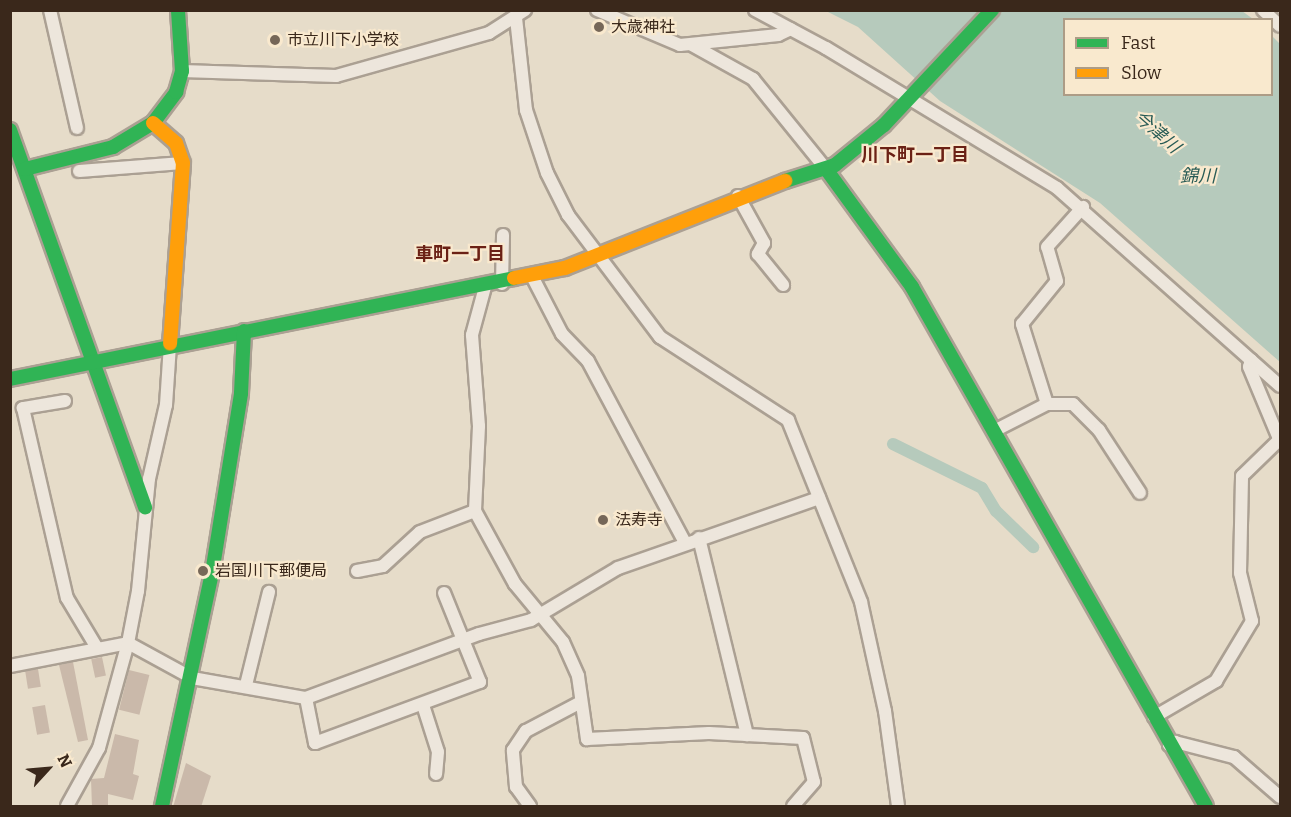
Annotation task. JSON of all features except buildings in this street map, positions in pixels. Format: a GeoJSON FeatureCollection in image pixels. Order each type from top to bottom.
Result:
{"type":"FeatureCollection","features":[{"type":"Feature","properties":{"kind":"street"},"geometry":{"type":"LineString","coordinates":[[50,10],[77,128]]}},
{"type":"Feature","properties":{"kind":"street"},"geometry":{"type":"LineString","coordinates":[[25,170],[113,147],[153,123],[176,92],[182,71],[178,10]]}},
{"type":"Feature","properties":{"kind":"street"},"geometry":{"type":"LineString","coordinates":[[597,10],[680,45],[778,35],[791,29]]}},
{"type":"Feature","properties":{"kind":"street"},"geometry":{"type":"LineString","coordinates":[[755,10],[913,94],[1083,207],[1281,386]]}},
{"type":"Feature","properties":{"kind":"street"},"geometry":{"type":"LineString","coordinates":[[10,379],[170,344],[533,278],[598,254],[738,196],[826,169],[855,150],[913,94],[992,10]]}},
{"type":"Feature","properties":{"kind":"street"},"geometry":{"type":"LineString","coordinates":[[182,71],[336,76],[489,33],[520,14],[526,111],[548,173],[568,215],[660,337],[788,420],[861,602],[885,711],[897,807]]}},
{"type":"Feature","properties":{"kind":"street"},"geometry":{"type":"LineString","coordinates":[[692,45],[697,51],[753,80],[890,250],[1206,807]]}},
{"type":"Feature","properties":{"kind":"street"},"geometry":{"type":"LineString","coordinates":[[67,807],[99,748],[128,643],[138,591],[145,508],[166,405],[183,163],[176,143],[153,123]]}},
{"type":"Feature","properties":{"kind":"street"},"geometry":{"type":"LineString","coordinates":[[10,130],[145,508]]}},
{"type":"Feature","properties":{"kind":"street"},"geometry":{"type":"LineString","coordinates":[[79,171],[183,163]]}},
{"type":"Feature","properties":{"kind":"street"},"geometry":{"type":"LineString","coordinates":[[738,196],[764,243],[758,254],[783,285]]}},
{"type":"Feature","properties":{"kind":"street"},"geometry":{"type":"LineString","coordinates":[[1047,404],[1022,324],[1057,281],[1047,247],[1083,207]]}},
{"type":"Feature","properties":{"kind":"street"},"geometry":{"type":"LineString","coordinates":[[502,235],[502,284]]}},
{"type":"Feature","properties":{"kind":"street"},"geometry":{"type":"LineString","coordinates":[[533,278],[562,334],[588,362],[685,543]]}},
{"type":"Feature","properties":{"kind":"street"},"geometry":{"type":"LineString","coordinates":[[485,287],[472,335],[479,426],[475,511],[537,616],[563,642],[578,676],[579,704],[587,739],[593,741],[709,733],[803,738],[814,782],[793,807]]}},
{"type":"Feature","properties":{"kind":"street"},"geometry":{"type":"LineString","coordinates":[[162,807],[192,678],[241,393],[244,331]]}},
{"type":"Feature","properties":{"kind":"street"},"geometry":{"type":"LineString","coordinates":[[1154,717],[1216,681],[1252,621],[1240,573],[1242,476],[1280,441],[1250,367],[1251,360]]}},
{"type":"Feature","properties":{"kind":"street"},"geometry":{"type":"LineString","coordinates":[[65,401],[22,408],[67,598],[97,648]]}},
{"type":"Feature","properties":{"kind":"street"},"geometry":{"type":"LineString","coordinates":[[994,431],[1047,404],[1073,404],[1080,409],[1140,493]]}},
{"type":"Feature","properties":{"kind":"street"},"geometry":{"type":"LineString","coordinates":[[10,666],[128,643],[192,678],[246,685],[306,698],[462,640],[537,616],[601,576],[685,543],[819,498]]}},
{"type":"Feature","properties":{"kind":"street"},"geometry":{"type":"LineString","coordinates":[[357,571],[383,566],[420,532],[475,511]]}},
{"type":"Feature","properties":{"kind":"street"},"geometry":{"type":"LineString","coordinates":[[699,538],[747,735]]}},
{"type":"Feature","properties":{"kind":"street"},"geometry":{"type":"LineString","coordinates":[[246,685],[269,592]]}},
{"type":"Feature","properties":{"kind":"street"},"geometry":{"type":"LineString","coordinates":[[306,698],[315,743],[423,705],[480,682],[444,593]]}},
{"type":"Feature","properties":{"kind":"street"},"geometry":{"type":"LineString","coordinates":[[530,807],[516,788],[513,750],[526,731],[579,704]]}},
{"type":"Feature","properties":{"kind":"street"},"geometry":{"type":"LineString","coordinates":[[423,705],[438,752],[436,774]]}},
{"type":"Feature","properties":{"kind":"street"},"geometry":{"type":"LineString","coordinates":[[1169,744],[1176,742],[1234,757],[1281,797]]}},
{"type":"Feature","properties":{"kind":"water","name":"錦川"},"geometry":{"type":"Polygon","coordinates":[[[826,11],[1242,11],[1252,18],[1063,18],[1063,96],[1273,96],[1273,37],[1280,44],[1280,362],[1100,203],[940,101],[858,27],[826,11]]]}},
{"type":"Feature","properties":{"kind":"waterway"},"geometry":{"type":"LineString","coordinates":[[893,444],[982,488],[996,511],[1033,547]]}},
{"type":"Feature","properties":{"kind":"traffic: fast"},"geometry":{"type":"LineString","coordinates":[[25,169],[113,147],[153,123],[176,92],[182,71],[178,10]]}},
{"type":"Feature","properties":{"kind":"traffic: fast"},"geometry":{"type":"LineString","coordinates":[[785,181],[835,165],[884,125],[992,10]]}},
{"type":"Feature","properties":{"kind":"traffic: fast"},"geometry":{"type":"LineString","coordinates":[[10,130],[145,508]]}},
{"type":"Feature","properties":{"kind":"traffic: fast"},"geometry":{"type":"LineString","coordinates":[[826,169],[912,287],[1206,806]]}},
{"type":"Feature","properties":{"kind":"traffic: fast"},"geometry":{"type":"LineString","coordinates":[[10,379],[514,278]]}},
{"type":"Feature","properties":{"kind":"traffic: fast"},"geometry":{"type":"LineString","coordinates":[[162,806],[212,573],[241,393],[244,331]]}},
{"type":"Feature","properties":{"kind":"traffic: slow"},"geometry":{"type":"LineString","coordinates":[[153,123],[176,143],[183,163],[170,344]]}},
{"type":"Feature","properties":{"kind":"traffic: slow"},"geometry":{"type":"LineString","coordinates":[[514,278],[565,268],[785,181]]}},
{"type":"Feature","properties":{"kind":"place","name":"大歳神社"},"geometry":{"type":"Point","coordinates":[599,27]}},
{"type":"Feature","properties":{"kind":"place","name":"市立川下小学校"},"geometry":{"type":"Point","coordinates":[275,40]}},
{"type":"Feature","properties":{"kind":"place","name":"法寿寺"},"geometry":{"type":"Point","coordinates":[603,520]}},
{"type":"Feature","properties":{"kind":"place","name":"岩国川下郵便局"},"geometry":{"type":"Point","coordinates":[203,571]}},
{"type":"Feature","properties":{"kind":"district","name":"川下町一丁目"},"geometry":{"type":"Point","coordinates":[915,155]}},
{"type":"Feature","properties":{"kind":"district","name":"車町一丁目"},"geometry":{"type":"Point","coordinates":[460,254]}},
{"type":"Feature","properties":{"kind":"water label","name":"今津川"},"geometry":{"type":"Point","coordinates":[1157,132]}}]}
